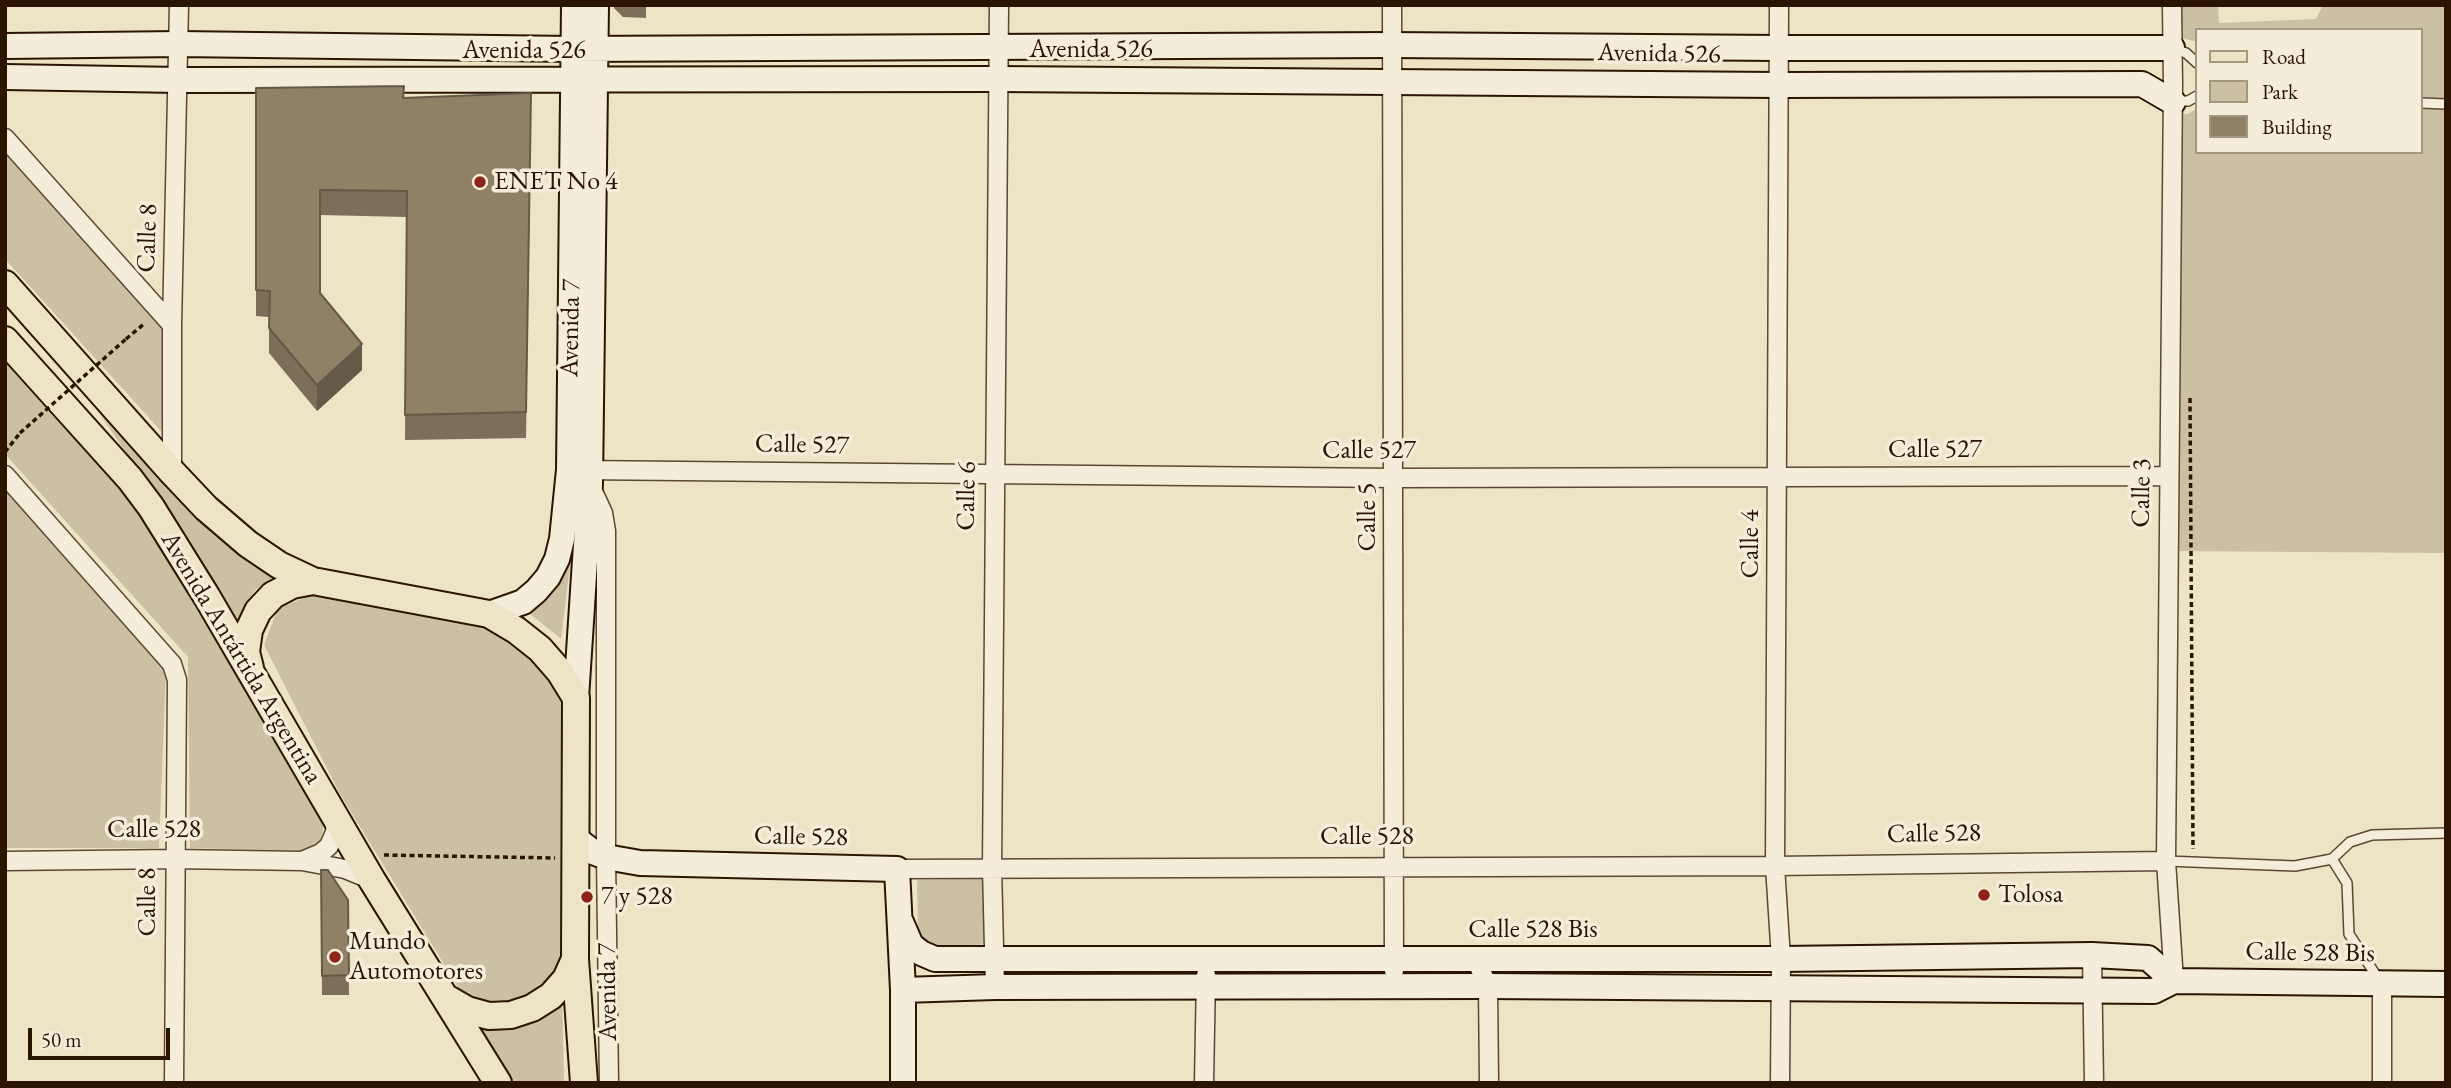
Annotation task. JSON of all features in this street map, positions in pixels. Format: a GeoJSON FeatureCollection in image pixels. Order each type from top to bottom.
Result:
{"type":"FeatureCollection","features":[{"type":"Feature","properties":{"kind":"main road","name":"Avenida 7"},"geometry":{"type":"LineString","coordinates":[[574,5],[584,49],[585,81],[583,475],[576,698],[575,848],[575,959],[584,1083]]}},
{"type":"Feature","properties":{"kind":"main road","name":"Avenida 7"},"geometry":{"type":"LineString","coordinates":[[584,49],[596,5]]}},
{"type":"Feature","properties":{"kind":"main road","name":"Avenida 526"},"geometry":{"type":"LineString","coordinates":[[5,46],[179,44],[584,49],[1391,45],[2172,48]]}},
{"type":"Feature","properties":{"kind":"main road","name":"Avenida 526"},"geometry":{"type":"LineString","coordinates":[[5,77],[179,80],[998,79],[1778,85],[2142,84],[2173,102]]}},
{"type":"Feature","properties":{"kind":"main road","name":"Avenida Antártida Argentina"},"geometry":{"type":"LineString","coordinates":[[5,284],[172,472],[206,508],[248,544],[279,565],[313,581],[489,614],[540,649],[560,672],[576,698]]}},
{"type":"Feature","properties":{"kind":"main road","name":"Avenida Antártida Argentina"},"geometry":{"type":"LineString","coordinates":[[5,340],[130,479],[151,507],[372,880],[448,999]]}},
{"type":"Feature","properties":{"kind":"main road","name":"Avenida 7"},"geometry":{"type":"LineString","coordinates":[[489,614],[523,602],[548,577],[557,559],[583,475]]}},
{"type":"Feature","properties":{"kind":"main road"},"geometry":{"type":"LineString","coordinates":[[251,673],[246,652],[249,630],[258,611],[273,595],[292,585],[313,581]]}},
{"type":"Feature","properties":{"kind":"main road","name":"Calle 528"},"geometry":{"type":"LineString","coordinates":[[575,848],[640,863],[897,869]]}},
{"type":"Feature","properties":{"kind":"main road"},"geometry":{"type":"LineString","coordinates":[[897,869],[903,990],[903,1083]]}},
{"type":"Feature","properties":{"kind":"main road","name":"Calle 528 Bis"},"geometry":{"type":"LineString","coordinates":[[901,922],[911,945],[934,959],[1781,959],[2092,955],[2148,958],[2174,981]]}},
{"type":"Feature","properties":{"kind":"main road"},"geometry":{"type":"LineString","coordinates":[[448,999],[467,1010],[489,1016],[522,1012],[551,996],[566,979],[575,959]]}},
{"type":"Feature","properties":{"kind":"main road","name":"Calle 528 Bis"},"geometry":{"type":"LineString","coordinates":[[903,990],[995,987],[1488,986],[2154,990],[2174,981],[2446,984]]}},
{"type":"Feature","properties":{"kind":"main road"},"geometry":{"type":"LineString","coordinates":[[448,999],[498,1083]]}},
{"type":"Feature","properties":{"kind":"street","name":"Calle 8"},"geometry":{"type":"LineString","coordinates":[[172,472],[172,325],[179,5]]}},
{"type":"Feature","properties":{"kind":"street","name":"Calle 6"},"geometry":{"type":"LineString","coordinates":[[995,987],[992,868],[999,5]]}},
{"type":"Feature","properties":{"kind":"street","name":"Calle 5"},"geometry":{"type":"LineString","coordinates":[[1392,5],[1394,987]]}},
{"type":"Feature","properties":{"kind":"street","name":"Calle 4"},"geometry":{"type":"LineString","coordinates":[[1779,5],[1776,866],[1781,959],[1780,1083]]}},
{"type":"Feature","properties":{"kind":"street","name":"Calle 3"},"geometry":{"type":"LineString","coordinates":[[2172,5],[2166,861],[2174,981]]}},
{"type":"Feature","properties":{"kind":"street"},"geometry":{"type":"LineString","coordinates":[[5,138],[172,325]]}},
{"type":"Feature","properties":{"kind":"street","name":"Calle 527"},"geometry":{"type":"LineString","coordinates":[[583,475],[997,473],[1394,478],[2168,475]]}},
{"type":"Feature","properties":{"kind":"street","name":"Calle 8"},"geometry":{"type":"LineString","coordinates":[[5,475],[172,664],[177,680],[174,1083]]}},
{"type":"Feature","properties":{"kind":"street","name":"Avenida 7"},"geometry":{"type":"LineString","coordinates":[[583,475],[603,513],[606,531],[609,1083]]}},
{"type":"Feature","properties":{"kind":"street"},"geometry":{"type":"LineString","coordinates":[[302,861],[321,853],[329,846],[335,832],[336,819]]}},
{"type":"Feature","properties":{"kind":"street","name":"Calle 528"},"geometry":{"type":"LineString","coordinates":[[5,860],[302,861],[345,869],[372,880]]}},
{"type":"Feature","properties":{"kind":"street","name":"Calle 528"},"geometry":{"type":"LineString","coordinates":[[897,869],[1776,866],[2166,861]]}},
{"type":"Feature","properties":{"kind":"street"},"geometry":{"type":"LineString","coordinates":[[2092,955],[2094,1083]]}},
{"type":"Feature","properties":{"kind":"street"},"geometry":{"type":"LineString","coordinates":[[1204,1083],[1207,957]]}},
{"type":"Feature","properties":{"kind":"street"},"geometry":{"type":"LineString","coordinates":[[1476,960],[1488,986],[1489,1083]]}},
{"type":"Feature","properties":{"kind":"street"},"geometry":{"type":"LineString","coordinates":[[2382,984],[2382,1083]]}},
{"type":"Feature","properties":{"kind":"lane"},"geometry":{"type":"LineString","coordinates":[[2172,48],[2186,53],[2196,62]]}},
{"type":"Feature","properties":{"kind":"lane"},"geometry":{"type":"LineString","coordinates":[[2173,102],[2188,101],[2196,97]]}},
{"type":"Feature","properties":{"kind":"lane"},"geometry":{"type":"LineString","coordinates":[[2423,103],[2446,104]]}},
{"type":"Feature","properties":{"kind":"lane"},"geometry":{"type":"LineString","coordinates":[[2166,861],[2295,866],[2332,859],[2350,842],[2372,835],[2446,833]]}},
{"type":"Feature","properties":{"kind":"lane"},"geometry":{"type":"LineString","coordinates":[[2332,859],[2347,883],[2349,934],[2382,984]]}},
{"type":"Feature","properties":{"kind":"path"},"geometry":{"type":"LineString","coordinates":[[5,452],[20,433],[126,339]]}},
{"type":"Feature","properties":{"kind":"path"},"geometry":{"type":"LineString","coordinates":[[2190,391],[2193,862]]}},
{"type":"Feature","properties":{"kind":"path"},"geometry":{"type":"LineString","coordinates":[[357,854],[575,848]]}},
{"type":"Feature","properties":{"kind":"green space"},"geometry":{"type":"Polygon","coordinates":[[[2173,5],[2218,5],[2219,23],[2316,19],[2323,5],[2446,5],[2446,553],[2170,551],[2173,115],[2188,114],[2196,109],[2196,154],[2423,154],[2423,28],[2196,28],[2196,42],[2172,35],[2173,5]]]}},
{"type":"Feature","properties":{"kind":"green space"},"geometry":{"type":"Polygon","coordinates":[[[5,151],[167,330],[161,431],[5,259],[5,151]]]}},
{"type":"Feature","properties":{"kind":"green space"},"geometry":{"type":"Polygon","coordinates":[[[5,359],[123,489],[325,817],[321,840],[305,851],[190,848],[188,657],[5,454],[5,359]]]}},
{"type":"Feature","properties":{"kind":"green space"},"geometry":{"type":"Polygon","coordinates":[[[98,411],[225,541],[278,574],[254,591],[240,623],[98,411]]]}},
{"type":"Feature","properties":{"kind":"green space"},"geometry":{"type":"Polygon","coordinates":[[[5,490],[166,670],[159,848],[5,848],[5,490]]]}},
{"type":"Feature","properties":{"kind":"green space"},"geometry":{"type":"Polygon","coordinates":[[[578,501],[561,639],[524,609],[578,501]]]}},
{"type":"Feature","properties":{"kind":"green space"},"geometry":{"type":"Polygon","coordinates":[[[314,594],[494,628],[534,653],[562,694],[563,960],[533,996],[495,1007],[464,997],[340,794],[264,645],[278,608],[314,594]]]}},
{"type":"Feature","properties":{"kind":"green space"},"geometry":{"type":"Polygon","coordinates":[[[988,878],[990,944],[931,947],[918,936],[917,880],[988,878]]]}},
{"type":"Feature","properties":{"kind":"green space"},"geometry":{"type":"Polygon","coordinates":[[[562,993],[564,1083],[513,1083],[477,1022],[562,993]]]}},
{"type":"Feature","properties":{"kind":"building"},"geometry":{"type":"Polygon","coordinates":[[[404,86],[403,98],[531,93],[526,412],[405,415],[407,191],[320,190],[320,293],[362,344],[317,385],[269,328],[270,291],[256,290],[256,88],[404,86]]]}},
{"type":"Feature","properties":{"kind":"building","name":"Mundo Automotores"},"geometry":{"type":"Polygon","coordinates":[[[321,870],[328,870],[348,900],[349,975],[322,976],[321,870]]]}},
{"type":"Feature","properties":{"kind":"place","name":"ENET No 4"},"geometry":{"type":"Point","coordinates":[480,182]}},
{"type":"Feature","properties":{"kind":"place","name":"Tolosa"},"geometry":{"type":"Point","coordinates":[1984,895]}},
{"type":"Feature","properties":{"kind":"place","name":"7 y 528"},"geometry":{"type":"Point","coordinates":[587,897]}},
{"type":"Feature","properties":{"kind":"place","name":"Mundo Automotores"},"geometry":{"type":"Point","coordinates":[335,957]}}]}
